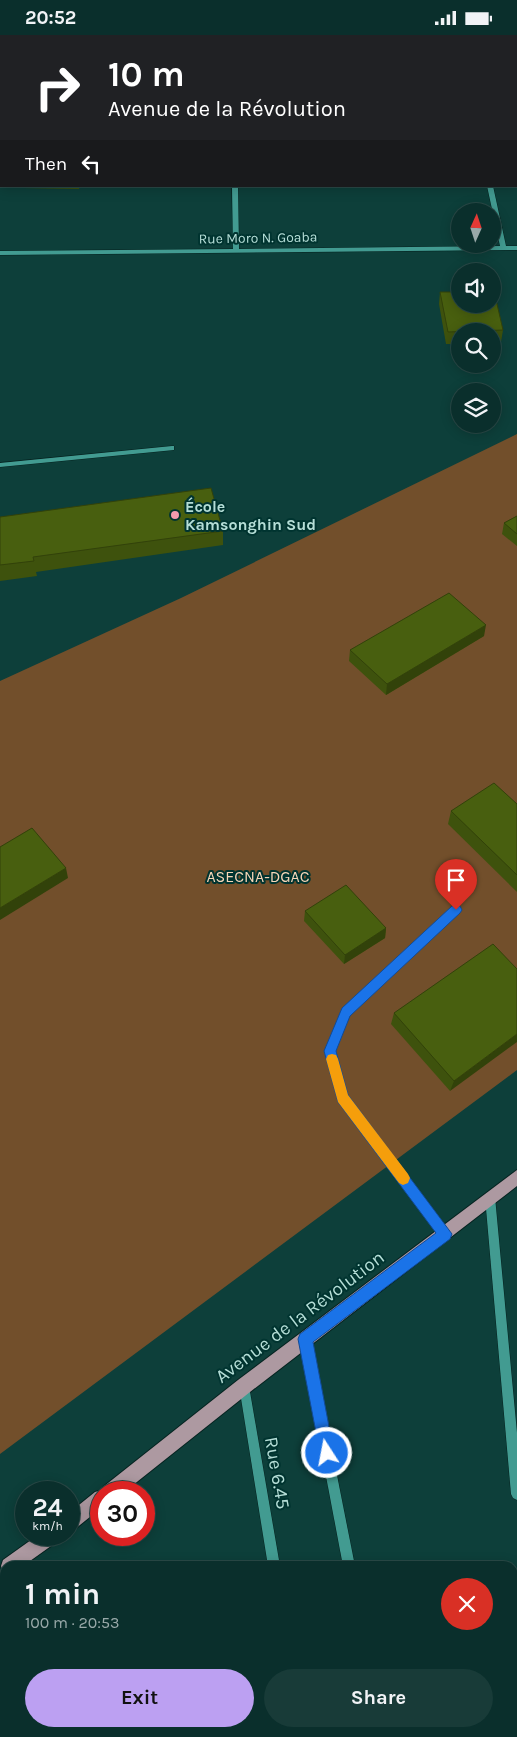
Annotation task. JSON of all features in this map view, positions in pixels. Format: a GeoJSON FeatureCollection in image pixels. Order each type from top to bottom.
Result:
{"type":"FeatureCollection","features":[{"type":"Feature","properties":{"kind":"main road","name":"Avenue de la Révolution"},"geometry":{"type":"LineString","coordinates":[[124,1481],[244,1386],[446,1234],[517,1177]]}},
{"type":"Feature","properties":{"kind":"main road"},"geometry":{"type":"LineString","coordinates":[[80,1514],[90,1507]]}},
{"type":"Feature","properties":{"kind":"main road"},"geometry":{"type":"LineString","coordinates":[[16,1561],[37,1546]]}},
{"type":"Feature","properties":{"kind":"street"},"geometry":{"type":"LineString","coordinates":[[235,187],[236,251]]}},
{"type":"Feature","properties":{"kind":"street"},"geometry":{"type":"LineString","coordinates":[[490,187],[503,248]]}},
{"type":"Feature","properties":{"kind":"street","name":"Rue Moro N. Goaba"},"geometry":{"type":"LineString","coordinates":[[0,253],[517,248]]}},
{"type":"Feature","properties":{"kind":"street"},"geometry":{"type":"LineString","coordinates":[[0,465],[172,448]]}},
{"type":"Feature","properties":{"kind":"street"},"geometry":{"type":"LineString","coordinates":[[446,1234],[343,1098],[330,1051],[346,1012],[456,910]]}},
{"type":"Feature","properties":{"kind":"street"},"geometry":{"type":"LineString","coordinates":[[490,1197],[517,1494]]}},
{"type":"Feature","properties":{"kind":"street"},"geometry":{"type":"LineString","coordinates":[[305,1339],[348,1561]]}},
{"type":"Feature","properties":{"kind":"street","name":"Rue 6.45"},"geometry":{"type":"LineString","coordinates":[[244,1386],[273,1561]]}},
{"type":"Feature","properties":{"kind":"green space","name":"ASECNA-DGAC"},"geometry":{"type":"Polygon","coordinates":[[[517,434],[517,1070],[0,1454],[0,681],[181,598],[517,434]]]}},
{"type":"Feature","properties":{"kind":"building"},"geometry":{"type":"Polygon","coordinates":[[[440,292],[451,292],[451,313],[499,313],[503,330],[501,330],[501,323],[451,323],[451,332],[448,332],[440,292]]]}},
{"type":"Feature","properties":{"kind":"building"},"geometry":{"type":"Polygon","coordinates":[[[211,488],[223,531],[33,557],[34,561],[0,565],[0,517],[211,488]]]}},
{"type":"Feature","properties":{"kind":"building"},"geometry":{"type":"Polygon","coordinates":[[[517,516],[517,534],[504,523],[517,516]]]}},
{"type":"Feature","properties":{"kind":"building"},"geometry":{"type":"Polygon","coordinates":[[[449,593],[486,625],[387,684],[350,650],[449,593]]]}},
{"type":"Feature","properties":{"kind":"building"},"geometry":{"type":"Polygon","coordinates":[[[494,783],[517,804],[517,875],[451,811],[494,783]]]}},
{"type":"Feature","properties":{"kind":"building"},"geometry":{"type":"Polygon","coordinates":[[[32,828],[66,868],[0,908],[0,847],[32,828]]]}},
{"type":"Feature","properties":{"kind":"building"},"geometry":{"type":"Polygon","coordinates":[[[346,885],[386,928],[345,955],[305,911],[346,885]]]}},
{"type":"Feature","properties":{"kind":"building"},"geometry":{"type":"Polygon","coordinates":[[[493,944],[517,969],[517,1034],[454,1081],[394,1013],[493,944]]]}},
{"type":"Feature","properties":{"kind":"slow traffic"},"geometry":{"type":"LineString","coordinates":[[332,1059],[343,1098],[403,1178]]}},
{"type":"Feature","properties":{"kind":"place","name":"École Kamsonghin Sud"},"geometry":{"type":"Point","coordinates":[175,515]}},
{"type":"Feature","properties":{"kind":"route"},"geometry":{"type":"LineString","coordinates":[[327,1453],[305,1339],[446,1234],[343,1098],[330,1051],[346,1012],[456,910]]}}]}
